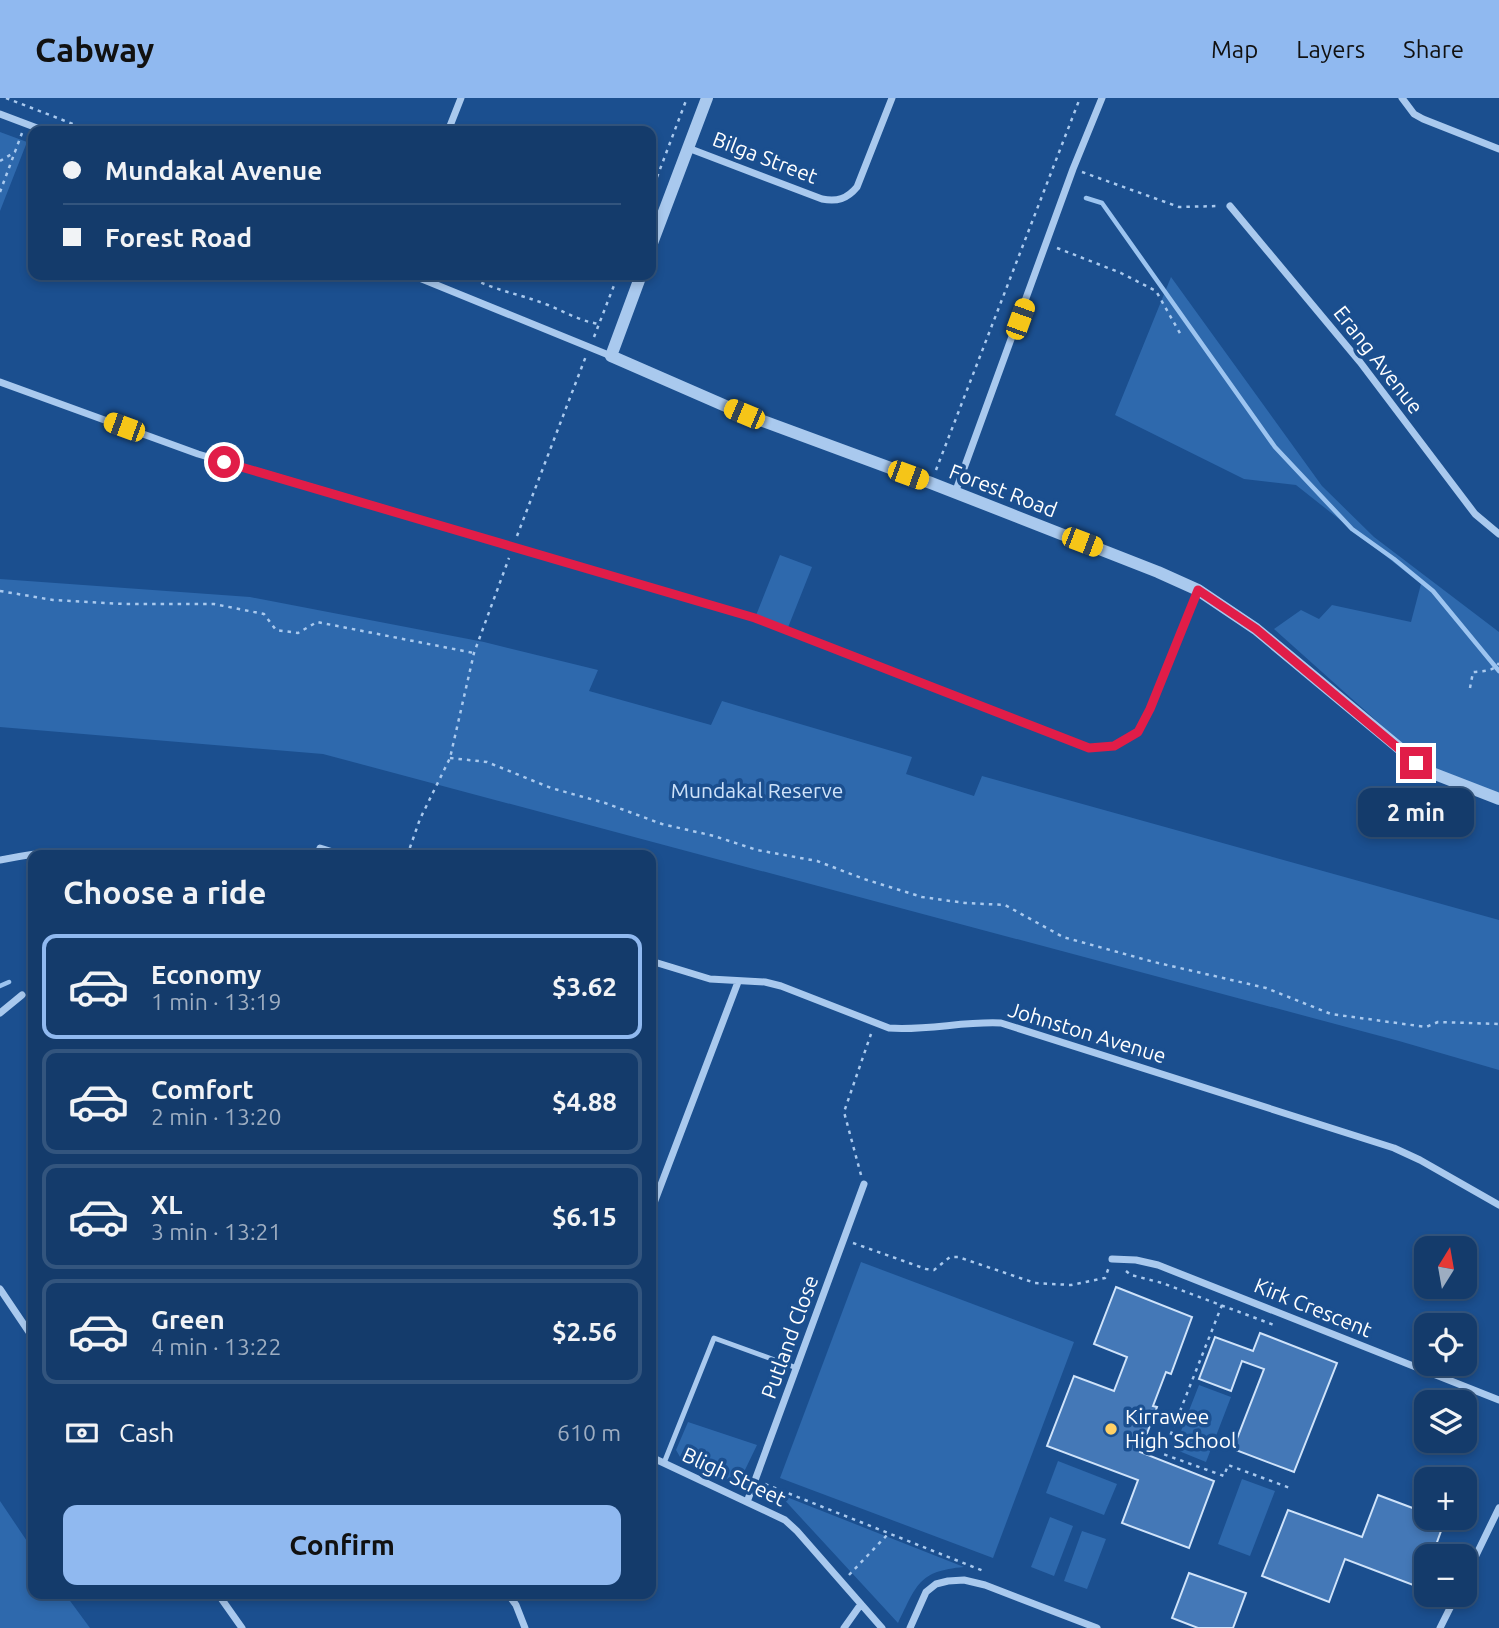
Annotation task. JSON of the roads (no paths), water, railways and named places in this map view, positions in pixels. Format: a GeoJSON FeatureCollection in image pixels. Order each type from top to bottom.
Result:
{"type":"FeatureCollection","features":[{"type":"Feature","properties":{"kind":"street"},"geometry":{"type":"LineString","coordinates":[[450,126],[461,98]]}},
{"type":"Feature","properties":{"kind":"street"},"geometry":{"type":"LineString","coordinates":[[656,232],[707,98]]}},
{"type":"Feature","properties":{"kind":"street","name":"Bilga Street"},"geometry":{"type":"LineString","coordinates":[[687,147],[822,199],[839,200],[851,194],[856,187],[892,98]]}},
{"type":"Feature","properties":{"kind":"street"},"geometry":{"type":"LineString","coordinates":[[955,493],[1073,169],[1102,98]]}},
{"type":"Feature","properties":{"kind":"street"},"geometry":{"type":"LineString","coordinates":[[1402,98],[1413,114],[1499,149]]}},
{"type":"Feature","properties":{"kind":"street"},"geometry":{"type":"LineString","coordinates":[[0,114],[31,126]]}},
{"type":"Feature","properties":{"kind":"street","name":"Erang Avenue"},"geometry":{"type":"LineString","coordinates":[[1230,206],[1360,362],[1475,514],[1499,534]]}},
{"type":"Feature","properties":{"kind":"street","name":"Forest Road"},"geometry":{"type":"LineString","coordinates":[[424,280],[590,347],[744,414],[931,483],[1198,590],[1256,629],[1427,771],[1499,799]]}},
{"type":"Feature","properties":{"kind":"street"},"geometry":{"type":"LineString","coordinates":[[611,356],[639,280]]}},
{"type":"Feature","properties":{"kind":"street"},"geometry":{"type":"LineString","coordinates":[[0,382],[198,454],[755,618],[1089,748],[1114,746],[1138,732],[1150,709],[1198,590]]}},
{"type":"Feature","properties":{"kind":"street"},"geometry":{"type":"LineString","coordinates":[[320,848],[326,850]]}},
{"type":"Feature","properties":{"kind":"street"},"geometry":{"type":"LineString","coordinates":[[0,860],[28,856]]}},
{"type":"Feature","properties":{"kind":"street","name":"Johnston Avenue"},"geometry":{"type":"LineString","coordinates":[[656,963],[710,979],[765,982],[781,986],[875,1023],[903,1029],[981,1022],[1001,1023],[1394,1148],[1499,1205]]}},
{"type":"Feature","properties":{"kind":"street"},"geometry":{"type":"LineString","coordinates":[[656,1198],[738,982]]}},
{"type":"Feature","properties":{"kind":"street"},"geometry":{"type":"LineString","coordinates":[[0,1013],[22,995]]}},
{"type":"Feature","properties":{"kind":"street","name":"Putland Close"},"geometry":{"type":"LineString","coordinates":[[747,1502],[864,1184]]}},
{"type":"Feature","properties":{"kind":"street","name":"Kirk Crescent"},"geometry":{"type":"LineString","coordinates":[[1112,1259],[1136,1260],[1158,1265],[1499,1401]]}},
{"type":"Feature","properties":{"kind":"street"},"geometry":{"type":"LineString","coordinates":[[0,1289],[28,1331]]}},
{"type":"Feature","properties":{"kind":"street","name":"Bligh Street"},"geometry":{"type":"LineString","coordinates":[[656,1459],[785,1520],[882,1628]]}},
{"type":"Feature","properties":{"kind":"street"},"geometry":{"type":"LineString","coordinates":[[1477,1553],[1499,1508]]}},
{"type":"Feature","properties":{"kind":"street"},"geometry":{"type":"LineString","coordinates":[[910,1628],[926,1592],[936,1584],[964,1580],[985,1585],[1097,1628]]}},
{"type":"Feature","properties":{"kind":"street"},"geometry":{"type":"LineString","coordinates":[[222,1599],[242,1628]]}},
{"type":"Feature","properties":{"kind":"street"},"geometry":{"type":"LineString","coordinates":[[512,1599],[525,1628]]}},
{"type":"Feature","properties":{"kind":"street"},"geometry":{"type":"LineString","coordinates":[[844,1628],[861,1604]]}},
{"type":"Feature","properties":{"kind":"street"},"geometry":{"type":"LineString","coordinates":[[1440,1628],[1450,1607]]}},
{"type":"Feature","properties":{"kind":"lane"},"geometry":{"type":"LineString","coordinates":[[664,1463],[714,1338],[797,1368]]}},
{"type":"Feature","properties":{"kind":"waterway"},"geometry":{"type":"LineString","coordinates":[[1086,198],[1102,203],[1275,447],[1352,529],[1433,591],[1499,671]]}},
{"type":"Feature","properties":{"kind":"waterway"},"geometry":{"type":"LineString","coordinates":[[0,986],[9,982]]}},
{"type":"Feature","properties":{"kind":"place","name":"Kirrawee High School"},"geometry":{"type":"Point","coordinates":[1111,1429]}},
{"type":"Feature","properties":{"kind":"park label","name":"Mundakal Reserve"},"geometry":{"type":"Point","coordinates":[757,791]}}]}
